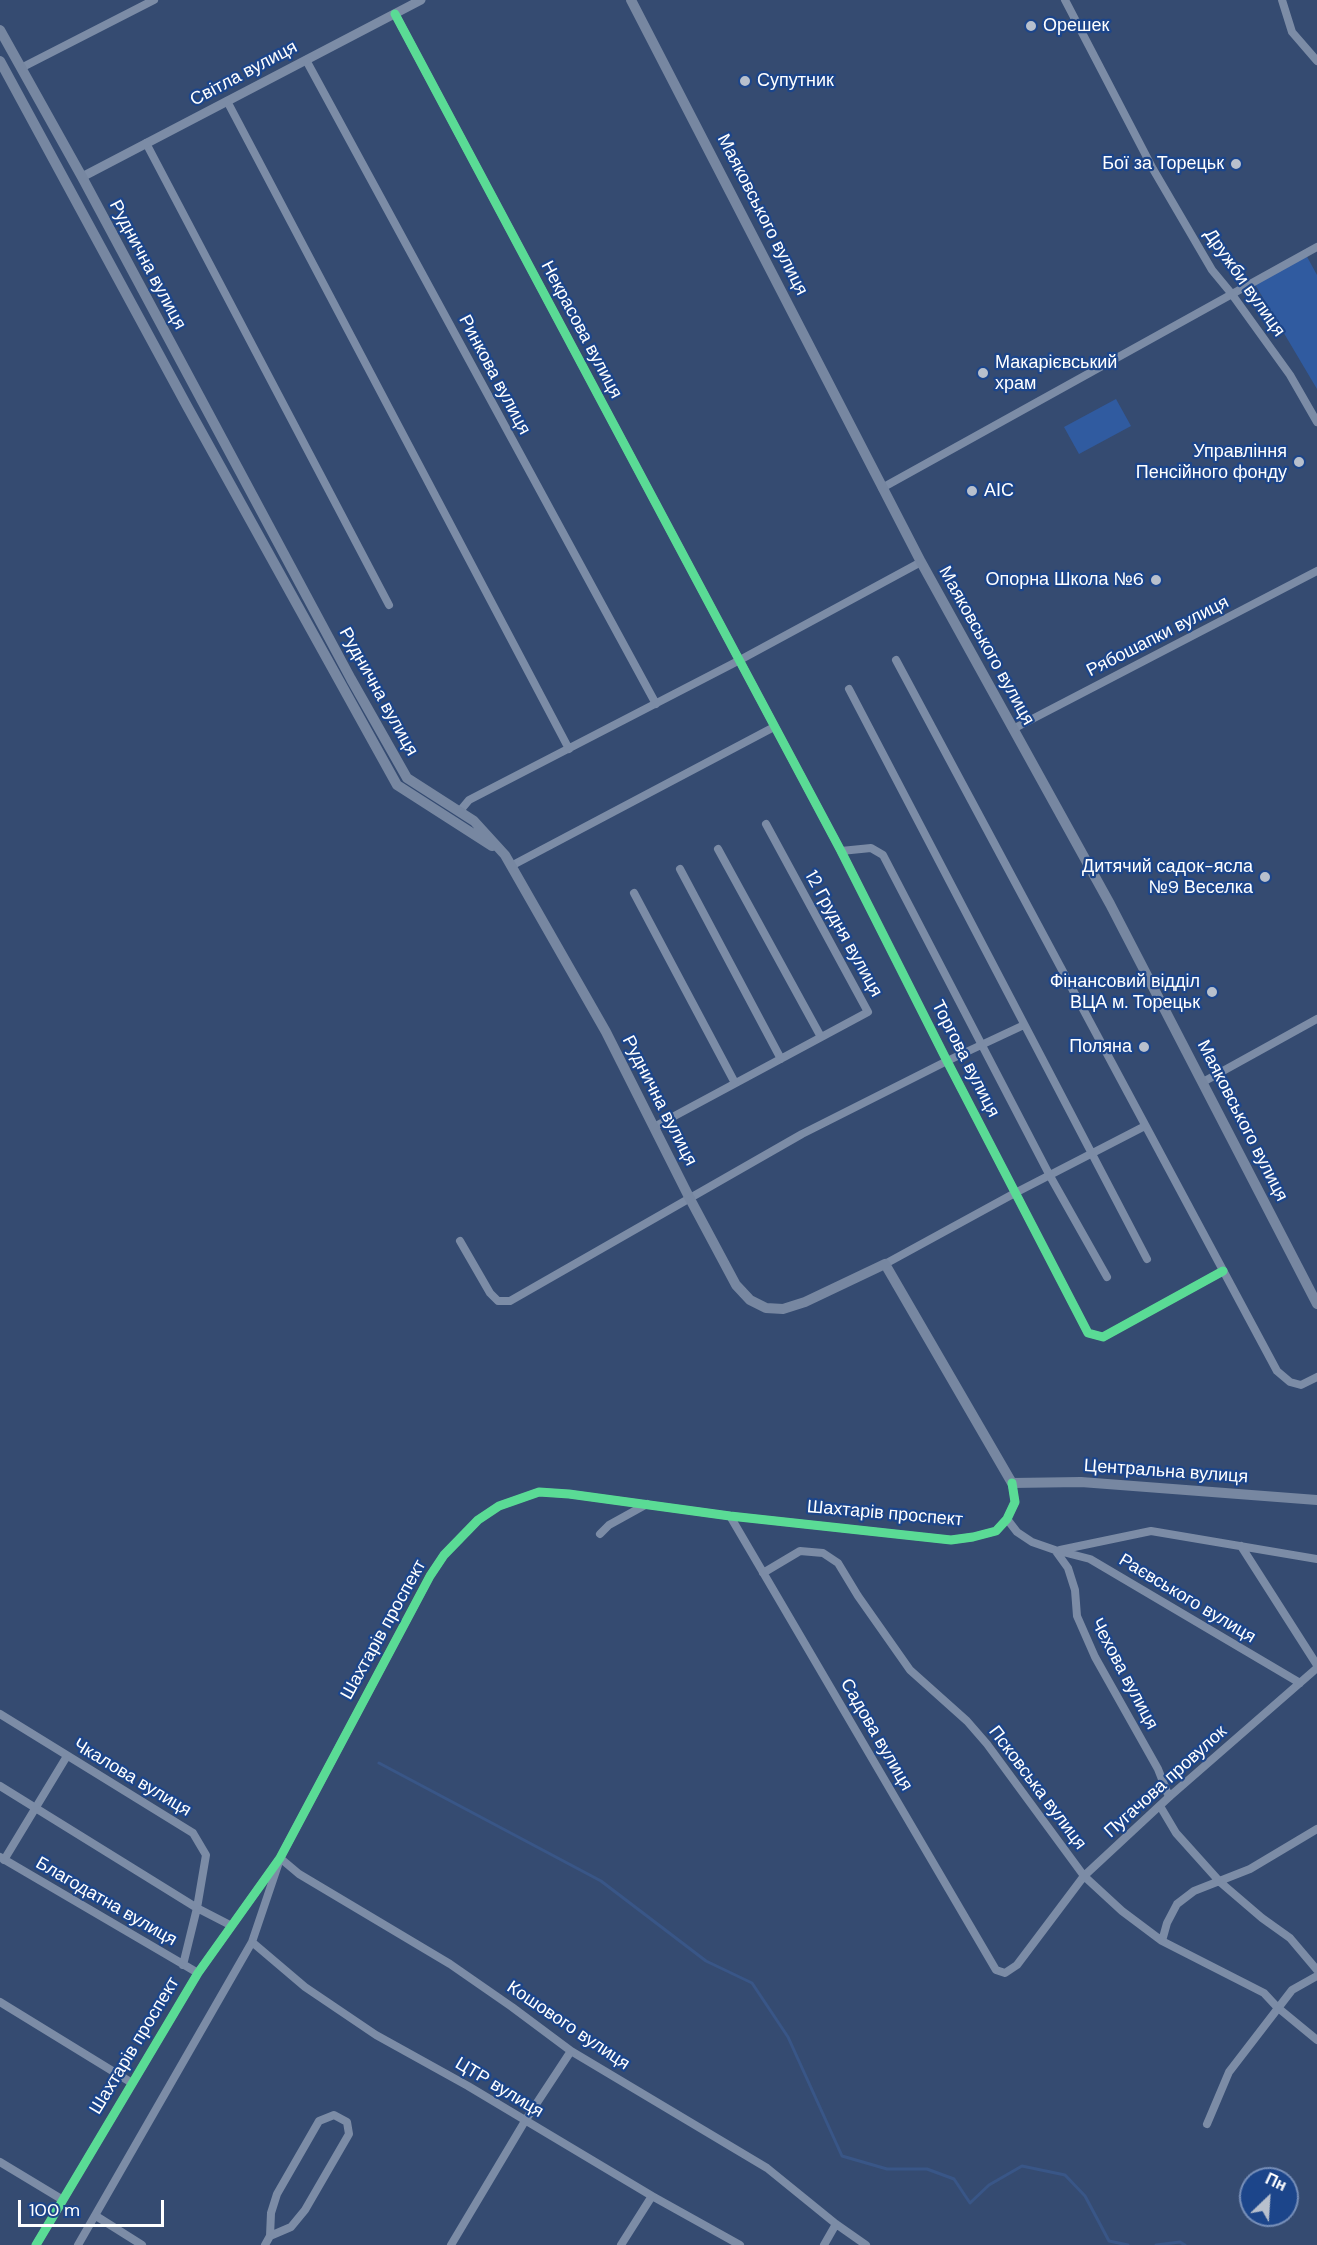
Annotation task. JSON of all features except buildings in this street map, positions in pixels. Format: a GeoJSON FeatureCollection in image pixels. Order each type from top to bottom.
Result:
{"type":"FeatureCollection","features":[{"type":"Feature","properties":{"kind":"main road","name":"Маяковського вулиця"},"geometry":{"type":"LineString","coordinates":[[631,0],[759,244],[882,488],[1110,904],[1317,1304]]}},
{"type":"Feature","properties":{"kind":"main road","name":"Руднична вулиця"},"geometry":{"type":"LineString","coordinates":[[0,30],[82,177],[351,679],[407,778],[474,822],[505,855],[606,1032],[736,1285],[750,1300],[766,1308],[783,1309],[805,1302],[885,1263]]}},
{"type":"Feature","properties":{"kind":"main road"},"geometry":{"type":"LineString","coordinates":[[0,61],[187,406],[397,785],[505,855]]}},
{"type":"Feature","properties":{"kind":"main road"},"geometry":{"type":"LineString","coordinates":[[885,1263],[1012,1483]]}},
{"type":"Feature","properties":{"kind":"main road","name":"Центральна вулиця"},"geometry":{"type":"LineString","coordinates":[[1012,1483],[1081,1482],[1317,1500]]}},
{"type":"Feature","properties":{"kind":"street"},"geometry":{"type":"LineString","coordinates":[[21,68],[154,0]]}},
{"type":"Feature","properties":{"kind":"street","name":"Світла вулиця"},"geometry":{"type":"LineString","coordinates":[[82,177],[421,0]]}},
{"type":"Feature","properties":{"kind":"street","name":"Дружби вулиця"},"geometry":{"type":"LineString","coordinates":[[1065,0],[1153,169],[1212,270],[1231,292],[1290,375],[1317,422]]}},
{"type":"Feature","properties":{"kind":"street"},"geometry":{"type":"LineString","coordinates":[[1282,0],[1292,32],[1317,61]]}},
{"type":"Feature","properties":{"kind":"street","name":"Некрасова вулиця"},"geometry":{"type":"LineString","coordinates":[[395,14],[774,727]]}},
{"type":"Feature","properties":{"kind":"street","name":"Ринкова вулиця"},"geometry":{"type":"LineString","coordinates":[[306,60],[656,704]]}},
{"type":"Feature","properties":{"kind":"street"},"geometry":{"type":"LineString","coordinates":[[227,101],[569,749]]}},
{"type":"Feature","properties":{"kind":"street"},"geometry":{"type":"LineString","coordinates":[[146,144],[389,605]]}},
{"type":"Feature","properties":{"kind":"street"},"geometry":{"type":"LineString","coordinates":[[882,488],[1231,292],[1317,247]]}},
{"type":"Feature","properties":{"kind":"street"},"geometry":{"type":"LineString","coordinates":[[459,812],[470,800],[738,661],[921,562]]}},
{"type":"Feature","properties":{"kind":"street","name":"Рябошапки вулиця"},"geometry":{"type":"LineString","coordinates":[[1013,729],[1317,571]]}},
{"type":"Feature","properties":{"kind":"street"},"geometry":{"type":"LineString","coordinates":[[896,660],[1277,1371],[1290,1383],[1301,1385],[1317,1377]]}},
{"type":"Feature","properties":{"kind":"street"},"geometry":{"type":"LineString","coordinates":[[849,688],[1147,1258]]}},
{"type":"Feature","properties":{"kind":"street"},"geometry":{"type":"LineString","coordinates":[[512,866],[774,727]]}},
{"type":"Feature","properties":{"kind":"street","name":"Торгова вулиця"},"geometry":{"type":"LineString","coordinates":[[774,727],[841,850],[1088,1333],[1102,1337],[1223,1271]]}},
{"type":"Feature","properties":{"kind":"street","name":"12 Грудня вулиця"},"geometry":{"type":"LineString","coordinates":[[654,1127],[868,1012],[766,824]]}},
{"type":"Feature","properties":{"kind":"street"},"geometry":{"type":"LineString","coordinates":[[841,850],[871,848],[883,855],[1050,1176],[1107,1277]]}},
{"type":"Feature","properties":{"kind":"street"},"geometry":{"type":"LineString","coordinates":[[718,849],[821,1037]]}},
{"type":"Feature","properties":{"kind":"street"},"geometry":{"type":"LineString","coordinates":[[680,869],[781,1059]]}},
{"type":"Feature","properties":{"kind":"street"},"geometry":{"type":"LineString","coordinates":[[634,893],[735,1083]]}},
{"type":"Feature","properties":{"kind":"street"},"geometry":{"type":"LineString","coordinates":[[1203,1082],[1317,1019]]}},
{"type":"Feature","properties":{"kind":"street"},"geometry":{"type":"LineString","coordinates":[[460,1241],[490,1293],[498,1301],[510,1301],[802,1134],[1024,1025]]}},
{"type":"Feature","properties":{"kind":"street","name":"Руднична вулиця"},"geometry":{"type":"LineString","coordinates":[[885,1263],[1144,1126]]}},
{"type":"Feature","properties":{"kind":"street"},"geometry":{"type":"LineString","coordinates":[[1012,1483],[1015,1502],[1007,1519],[1017,1532],[1032,1542],[1055,1550],[1151,1531],[1317,1558]]}},
{"type":"Feature","properties":{"kind":"street","name":"Шахтарів проспект"},"geometry":{"type":"LineString","coordinates":[[36,2245],[198,1973],[230,1925],[280,1858],[430,1576],[459,1538],[478,1520],[499,1506],[539,1492],[951,1540],[972,1538],[996,1531],[1007,1519]]}},
{"type":"Feature","properties":{"kind":"street"},"geometry":{"type":"LineString","coordinates":[[600,1534],[609,1525],[647,1504]]}},
{"type":"Feature","properties":{"kind":"street","name":"Садова вулиця"},"geometry":{"type":"LineString","coordinates":[[730,1516],[996,1970]]}},
{"type":"Feature","properties":{"kind":"street"},"geometry":{"type":"LineString","coordinates":[[1241,1546],[1317,1667]]}},
{"type":"Feature","properties":{"kind":"street","name":"Раєвського вулиця"},"geometry":{"type":"LineString","coordinates":[[1055,1550],[1090,1559],[1300,1683]]}},
{"type":"Feature","properties":{"kind":"street","name":"Чехова вулиця"},"geometry":{"type":"LineString","coordinates":[[1055,1550],[1068,1568],[1075,1590],[1077,1616],[1095,1657],[1158,1769],[1169,1797]]}},
{"type":"Feature","properties":{"kind":"street","name":"Псковська вулиця"},"geometry":{"type":"LineString","coordinates":[[763,1573],[800,1551],[823,1553],[838,1563],[909,1670],[967,1721],[987,1744],[1084,1876],[1122,1911],[1162,1941],[1264,1993],[1277,2007],[1317,2040]]}},
{"type":"Feature","properties":{"kind":"street","name":"Пугачова провулок"},"geometry":{"type":"LineString","coordinates":[[996,1970],[1005,1973],[1017,1965],[1084,1876],[1169,1797],[1317,1667]]}},
{"type":"Feature","properties":{"kind":"street","name":"Чкалова вулиця"},"geometry":{"type":"LineString","coordinates":[[0,1714],[193,1833],[206,1855],[197,1908],[183,1965]]}},
{"type":"Feature","properties":{"kind":"street"},"geometry":{"type":"LineString","coordinates":[[2,1858],[68,1756]]}},
{"type":"Feature","properties":{"kind":"street"},"geometry":{"type":"LineString","coordinates":[[0,1786],[197,1908],[230,1925]]}},
{"type":"Feature","properties":{"kind":"street"},"geometry":{"type":"LineString","coordinates":[[1160,1806],[1176,1833],[1220,1882],[1262,1918],[1290,1938],[1317,1970]]}},
{"type":"Feature","properties":{"kind":"street"},"geometry":{"type":"LineString","coordinates":[[1162,1941],[1167,1923],[1177,1904],[1194,1891],[1250,1869],[1317,1829]]}},
{"type":"Feature","properties":{"kind":"street","name":"Благодатна вулиця"},"geometry":{"type":"LineString","coordinates":[[2,1858],[198,1973]]}},
{"type":"Feature","properties":{"kind":"street","name":"Шахтарів проспект"},"geometry":{"type":"LineString","coordinates":[[78,2245],[252,1942],[280,1858]]}},
{"type":"Feature","properties":{"kind":"street","name":"Кошового вулиця"},"geometry":{"type":"LineString","coordinates":[[280,1858],[299,1874],[450,1964],[571,2051],[767,2168],[836,2224],[866,2245]]}},
{"type":"Feature","properties":{"kind":"street","name":"ЦТР вулиця"},"geometry":{"type":"LineString","coordinates":[[252,1942],[305,1987],[376,2035],[740,2245]]}},
{"type":"Feature","properties":{"kind":"street"},"geometry":{"type":"LineString","coordinates":[[1207,2124],[1229,2072],[1277,2007],[1292,1990],[1317,1976]]}},
{"type":"Feature","properties":{"kind":"street"},"geometry":{"type":"LineString","coordinates":[[0,2002],[132,2083]]}},
{"type":"Feature","properties":{"kind":"street"},"geometry":{"type":"LineString","coordinates":[[451,2245],[525,2121],[571,2051]]}},
{"type":"Feature","properties":{"kind":"street"},"geometry":{"type":"LineString","coordinates":[[265,2245],[270,2236],[271,2213],[277,2194],[319,2121],[334,2115],[347,2122],[348,2134],[305,2210],[291,2227],[270,2236]]}},
{"type":"Feature","properties":{"kind":"street"},"geometry":{"type":"LineString","coordinates":[[0,2162],[63,2200]]}},
{"type":"Feature","properties":{"kind":"street"},"geometry":{"type":"LineString","coordinates":[[621,2245],[652,2196]]}},
{"type":"Feature","properties":{"kind":"street"},"geometry":{"type":"LineString","coordinates":[[96,2216],[142,2245]]}},
{"type":"Feature","properties":{"kind":"street"},"geometry":{"type":"LineString","coordinates":[[824,2245],[836,2224]]}},
{"type":"Feature","properties":{"kind":"shaded area"},"geometry":{"type":"Polygon","coordinates":[[[1305,253],[1317,275],[1317,389],[1253,281],[1305,253]]]}},
{"type":"Feature","properties":{"kind":"shaded area"},"geometry":{"type":"Polygon","coordinates":[[[1116,399],[1131,426],[1079,454],[1064,427],[1116,399]]]}},
{"type":"Feature","properties":{"kind":"waterway"},"geometry":{"type":"LineString","coordinates":[[379,1763],[601,1881],[706,1961],[752,1983],[788,2037],[842,2156],[887,2169],[927,2169],[954,2179],[970,2203],[989,2185],[1022,2166],[1065,2175],[1085,2196],[1109,2241],[1128,2245]]}},
{"type":"Feature","properties":{"kind":"waterway"},"geometry":{"type":"LineString","coordinates":[[1156,2245],[1180,2242],[1185,2245]]}},
{"type":"Feature","properties":{"kind":"cycle path"},"geometry":{"type":"LineString","coordinates":[[395,14],[841,851],[1088,1333],[1103,1337],[1223,1271]]}},
{"type":"Feature","properties":{"kind":"cycle path"},"geometry":{"type":"LineString","coordinates":[[36,2245],[198,1973],[280,1858],[430,1576],[444,1555],[478,1520],[499,1506],[539,1492],[951,1540],[996,1531],[1007,1519],[1015,1502],[1012,1483]]}},
{"type":"Feature","properties":{"kind":"place","name":"Орешек"},"geometry":{"type":"Point","coordinates":[1031,26]}},
{"type":"Feature","properties":{"kind":"place","name":"Супутник"},"geometry":{"type":"Point","coordinates":[745,81]}},
{"type":"Feature","properties":{"kind":"place","name":"Бої за Торецьк"},"geometry":{"type":"Point","coordinates":[1236,164]}},
{"type":"Feature","properties":{"kind":"place","name":"Макарієвський храм"},"geometry":{"type":"Point","coordinates":[983,373]}},
{"type":"Feature","properties":{"kind":"place","name":"Управління Пенсійного фонду"},"geometry":{"type":"Point","coordinates":[1299,462]}},
{"type":"Feature","properties":{"kind":"place","name":"АІС"},"geometry":{"type":"Point","coordinates":[972,491]}},
{"type":"Feature","properties":{"kind":"place","name":"Опорна Школа №6"},"geometry":{"type":"Point","coordinates":[1156,580]}},
{"type":"Feature","properties":{"kind":"place","name":"Дитячий садок-ясла №9 Веселка"},"geometry":{"type":"Point","coordinates":[1265,877]}},
{"type":"Feature","properties":{"kind":"place","name":"Фінансовий відділ ВЦА м. Торецьк"},"geometry":{"type":"Point","coordinates":[1212,992]}},
{"type":"Feature","properties":{"kind":"place","name":"Поляна"},"geometry":{"type":"Point","coordinates":[1144,1047]}}]}
